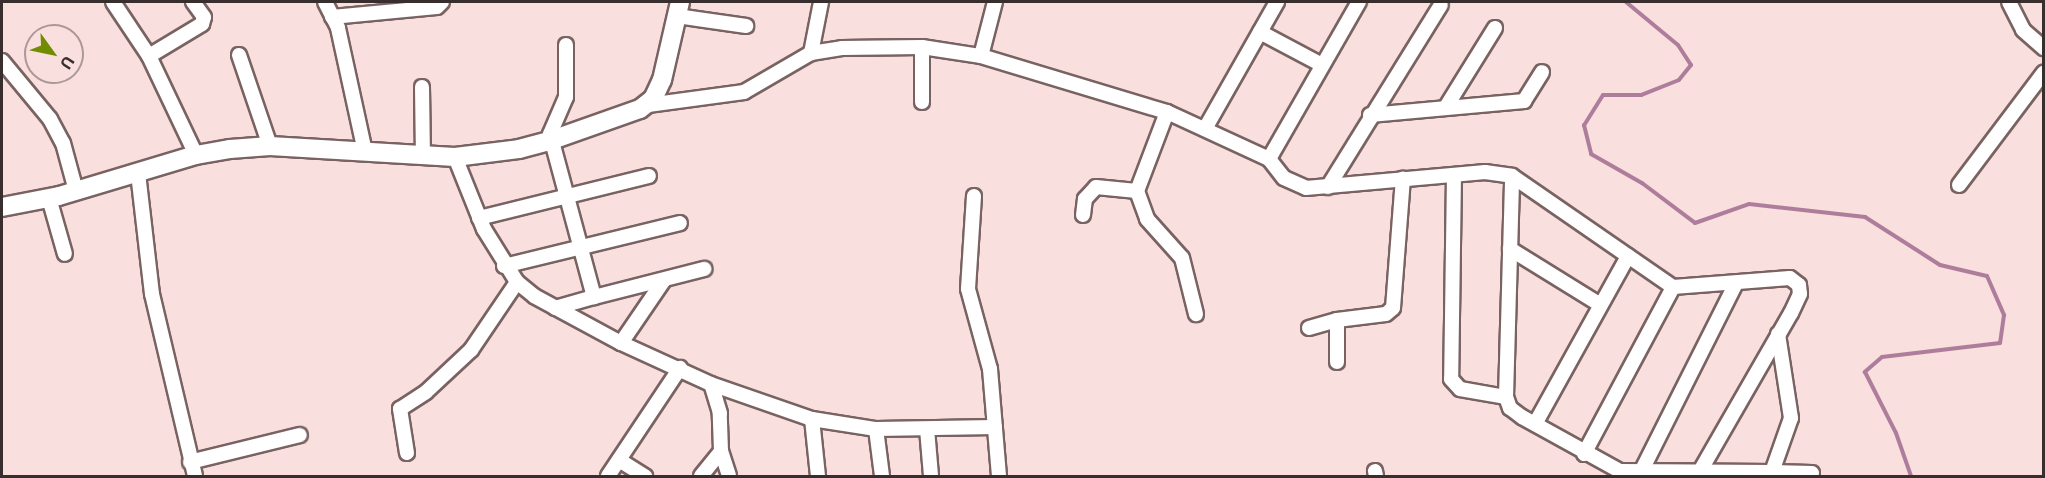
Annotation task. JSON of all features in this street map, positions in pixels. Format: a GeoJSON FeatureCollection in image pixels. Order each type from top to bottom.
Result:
{"type":"FeatureCollection","features":[{"type":"Feature","properties":{"kind":"street"},"geometry":{"type":"LineString","coordinates":[[112,2],[149,56],[196,155]]}},
{"type":"Feature","properties":{"kind":"street"},"geometry":{"type":"LineString","coordinates":[[149,56],[202,24],[204,17],[193,2]]}},
{"type":"Feature","properties":{"kind":"street"},"geometry":{"type":"LineString","coordinates":[[325,2],[332,17],[357,102],[365,152]]}},
{"type":"Feature","properties":{"kind":"street"},"geometry":{"type":"LineString","coordinates":[[332,17],[385,6],[437,7],[442,2]]}},
{"type":"Feature","properties":{"kind":"street"},"geometry":{"type":"LineString","coordinates":[[811,53],[821,2]]}},
{"type":"Feature","properties":{"kind":"street"},"geometry":{"type":"LineString","coordinates":[[981,56],[995,2]]}},
{"type":"Feature","properties":{"kind":"street"},"geometry":{"type":"LineString","coordinates":[[1206,127],[1277,2]]}},
{"type":"Feature","properties":{"kind":"street"},"geometry":{"type":"LineString","coordinates":[[1269,159],[1359,2]]}},
{"type":"Feature","properties":{"kind":"street"},"geometry":{"type":"LineString","coordinates":[[2009,2],[2023,30],[2043,48]]}},
{"type":"Feature","properties":{"kind":"street"},"geometry":{"type":"LineString","coordinates":[[1328,187],[1370,115],[1441,5]]}},
{"type":"Feature","properties":{"kind":"street"},"geometry":{"type":"LineString","coordinates":[[648,105],[662,80],[679,9],[746,26]]}},
{"type":"Feature","properties":{"kind":"street"},"geometry":{"type":"LineString","coordinates":[[1446,107],[1495,28]]}},
{"type":"Feature","properties":{"kind":"street"},"geometry":{"type":"LineString","coordinates":[[1260,32],[1322,65]]}},
{"type":"Feature","properties":{"kind":"street"},"geometry":{"type":"LineString","coordinates":[[567,45],[566,97],[552,125],[552,140],[569,196],[594,297]]}},
{"type":"Feature","properties":{"kind":"street"},"geometry":{"type":"LineString","coordinates":[[922,47],[922,102]]}},
{"type":"Feature","properties":{"kind":"street"},"geometry":{"type":"LineString","coordinates":[[2,207],[76,191],[196,155],[270,146],[455,157],[519,149],[552,140],[648,105],[744,92],[811,53],[842,48],[922,47],[981,56],[1167,112],[1206,127],[1269,159],[1284,178],[1312,190],[1403,178],[1494,171],[1512,176],[1673,287],[1790,278],[1796,281],[1800,294],[1700,471]]}},
{"type":"Feature","properties":{"kind":"street"},"geometry":{"type":"LineString","coordinates":[[239,55],[270,146]]}},
{"type":"Feature","properties":{"kind":"street"},"geometry":{"type":"LineString","coordinates":[[3,64],[50,119],[63,143],[76,191]]}},
{"type":"Feature","properties":{"kind":"street"},"geometry":{"type":"LineString","coordinates":[[1370,115],[1524,101],[1542,72]]}},
{"type":"Feature","properties":{"kind":"street"},"geometry":{"type":"LineString","coordinates":[[1959,184],[2043,72]]}},
{"type":"Feature","properties":{"kind":"street"},"geometry":{"type":"LineString","coordinates":[[422,87],[423,155]]}},
{"type":"Feature","properties":{"kind":"street"},"geometry":{"type":"LineString","coordinates":[[1167,112],[1137,191],[1148,219],[1182,258],[1196,314]]}},
{"type":"Feature","properties":{"kind":"street"},"geometry":{"type":"LineString","coordinates":[[455,157],[479,218],[504,266],[517,282],[555,308],[621,343],[711,384],[812,419],[876,429],[995,427]]}},
{"type":"Feature","properties":{"kind":"street"},"geometry":{"type":"LineString","coordinates":[[138,173],[152,294],[195,477]]}},
{"type":"Feature","properties":{"kind":"street"},"geometry":{"type":"LineString","coordinates":[[1454,175],[1451,379],[1460,389],[1506,398]]}},
{"type":"Feature","properties":{"kind":"street"},"geometry":{"type":"LineString","coordinates":[[479,218],[649,176]]}},
{"type":"Feature","properties":{"kind":"street"},"geometry":{"type":"LineString","coordinates":[[1512,176],[1506,398],[1514,411],[1608,468],[1640,474],[1700,471],[1812,473]]}},
{"type":"Feature","properties":{"kind":"street"},"geometry":{"type":"LineString","coordinates":[[1309,328],[1336,320],[1382,315],[1392,310],[1403,178]]}},
{"type":"Feature","properties":{"kind":"street"},"geometry":{"type":"LineString","coordinates":[[1083,215],[1085,200],[1096,187],[1137,191]]}},
{"type":"Feature","properties":{"kind":"street"},"geometry":{"type":"LineString","coordinates":[[974,196],[968,289],[990,369],[999,477]]}},
{"type":"Feature","properties":{"kind":"street"},"geometry":{"type":"LineString","coordinates":[[49,198],[66,254]]}},
{"type":"Feature","properties":{"kind":"street"},"geometry":{"type":"LineString","coordinates":[[504,266],[680,223]]}},
{"type":"Feature","properties":{"kind":"street"},"geometry":{"type":"LineString","coordinates":[[1510,249],[1599,304]]}},
{"type":"Feature","properties":{"kind":"street"},"geometry":{"type":"LineString","coordinates":[[1534,424],[1599,304],[1628,256]]}},
{"type":"Feature","properties":{"kind":"street"},"geometry":{"type":"LineString","coordinates":[[555,308],[704,269]]}},
{"type":"Feature","properties":{"kind":"street"},"geometry":{"type":"LineString","coordinates":[[621,343],[664,280]]}},
{"type":"Feature","properties":{"kind":"street"},"geometry":{"type":"LineString","coordinates":[[407,453],[399,409],[426,392],[471,350],[517,282]]}},
{"type":"Feature","properties":{"kind":"street"},"geometry":{"type":"LineString","coordinates":[[1640,474],[1737,283]]}},
{"type":"Feature","properties":{"kind":"street"},"geometry":{"type":"LineString","coordinates":[[1584,454],[1673,287]]}},
{"type":"Feature","properties":{"kind":"street"},"geometry":{"type":"LineString","coordinates":[[1336,320],[1337,362]]}},
{"type":"Feature","properties":{"kind":"street"},"geometry":{"type":"LineString","coordinates":[[1772,472],[1791,418],[1778,334]]}},
{"type":"Feature","properties":{"kind":"street"},"geometry":{"type":"LineString","coordinates":[[608,477],[680,368]]}},
{"type":"Feature","properties":{"kind":"street"},"geometry":{"type":"LineString","coordinates":[[711,384],[720,413],[721,451],[729,477]]}},
{"type":"Feature","properties":{"kind":"street"},"geometry":{"type":"LineString","coordinates":[[812,419],[818,477]]}},
{"type":"Feature","properties":{"kind":"street"},"geometry":{"type":"LineString","coordinates":[[876,429],[882,477]]}},
{"type":"Feature","properties":{"kind":"street"},"geometry":{"type":"LineString","coordinates":[[927,429],[931,477]]}},
{"type":"Feature","properties":{"kind":"street"},"geometry":{"type":"LineString","coordinates":[[190,462],[300,435]]}},
{"type":"Feature","properties":{"kind":"street"},"geometry":{"type":"LineString","coordinates":[[701,477],[721,451]]}},
{"type":"Feature","properties":{"kind":"street"},"geometry":{"type":"LineString","coordinates":[[619,460],[645,477]]}},
{"type":"Feature","properties":{"kind":"waterway"},"geometry":{"type":"LineString","coordinates":[[1626,2],[1678,45],[1691,65],[1679,80],[1641,95],[1603,95],[1584,125],[1591,154],[1642,183],[1695,223],[1749,204],[1865,217],[1940,265],[1987,276],[2004,315],[2000,343],[1882,357],[1865,372],[1896,433],[1911,476]]}}]}
